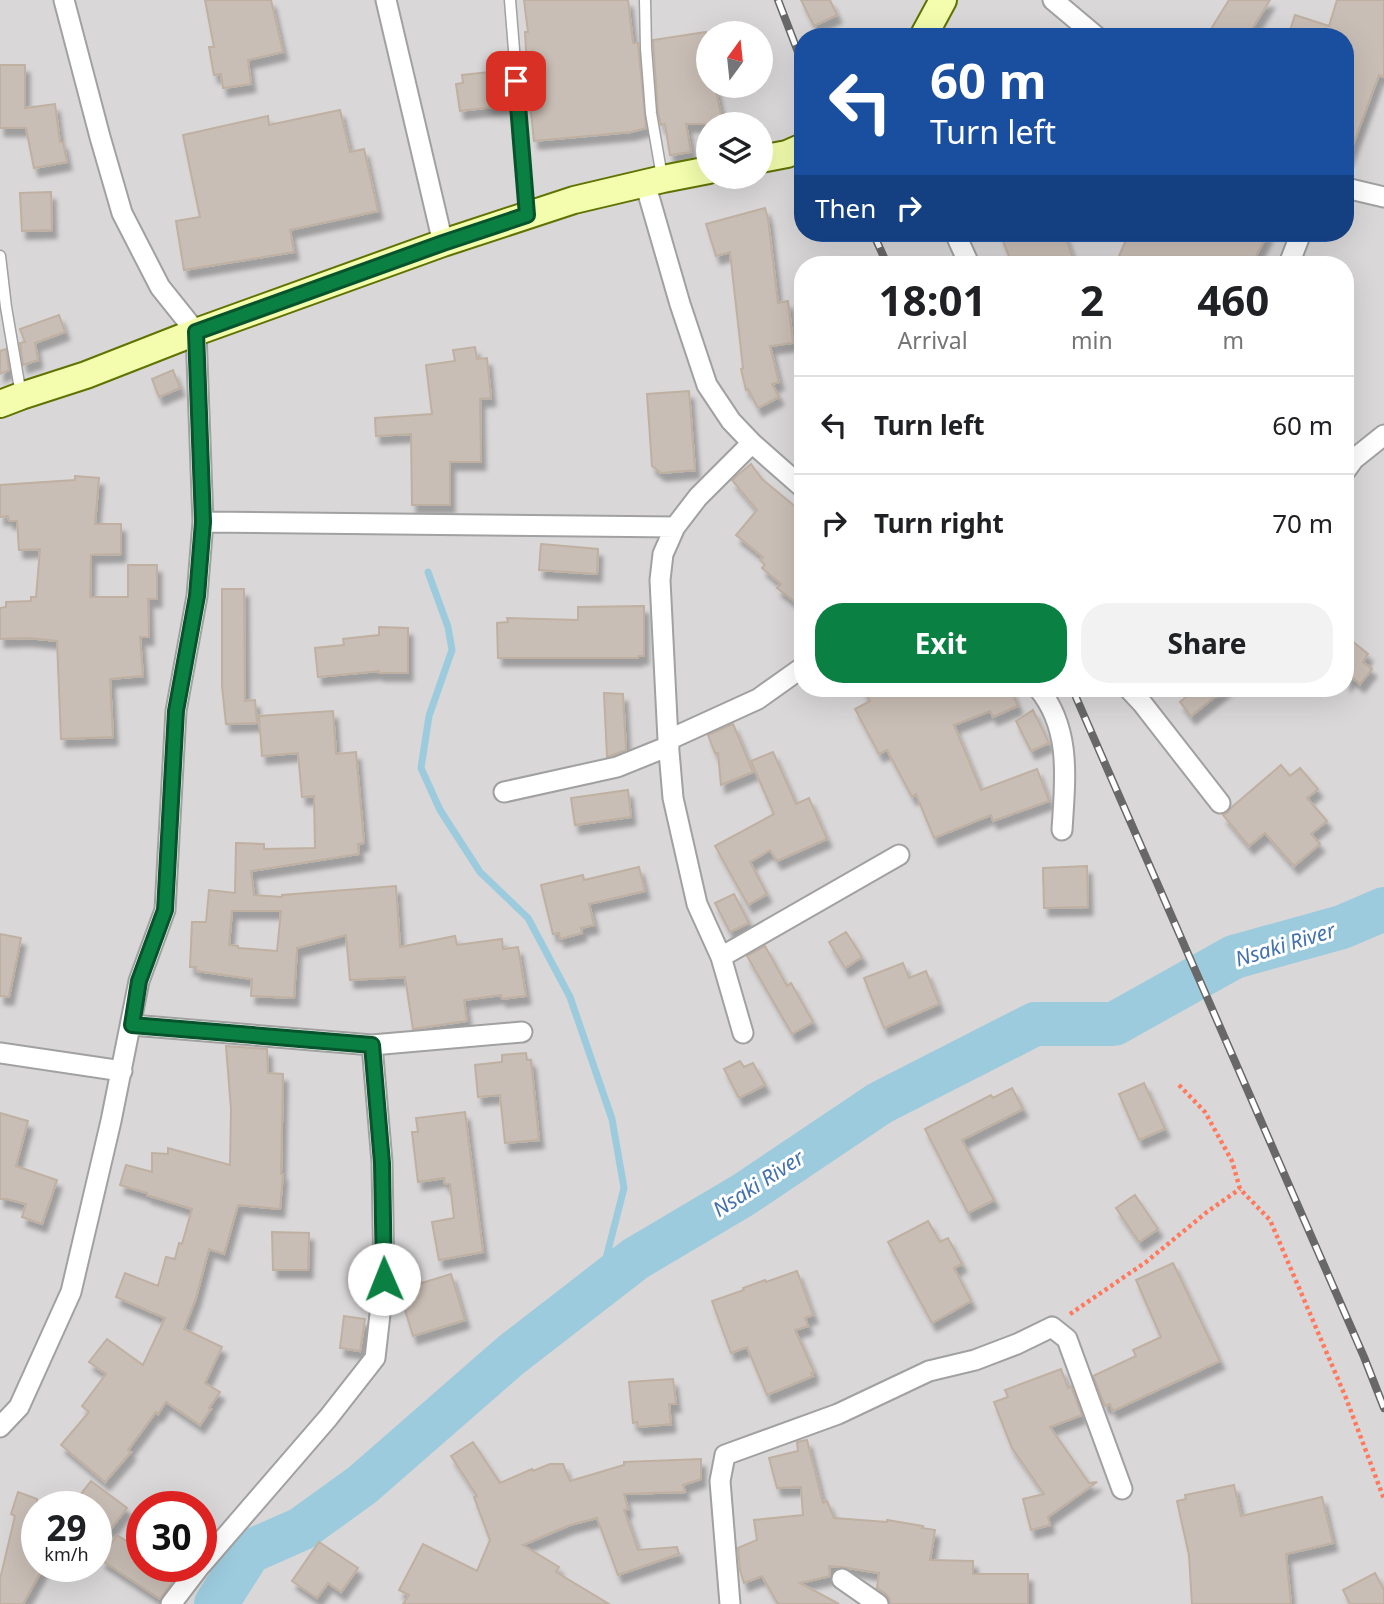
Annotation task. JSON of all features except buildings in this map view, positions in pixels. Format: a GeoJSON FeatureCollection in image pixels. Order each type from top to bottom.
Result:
{"type":"FeatureCollection","features":[{"type":"Feature","properties":{"kind":"street"},"geometry":{"type":"LineString","coordinates":[[0,1427],[19,1406],[71,1292],[122,1071],[139,981],[165,910],[176,711],[197,596],[203,522],[196,332],[160,287],[122,213],[64,0]]}},
{"type":"Feature","properties":{"kind":"street"},"geometry":{"type":"LineString","coordinates":[[386,0],[443,243]]}},
{"type":"Feature","properties":{"kind":"street"},"geometry":{"type":"LineString","coordinates":[[928,28],[943,0]]}},
{"type":"Feature","properties":{"kind":"street"},"geometry":{"type":"LineString","coordinates":[[1053,0],[1086,28]]}},
{"type":"Feature","properties":{"kind":"street"},"geometry":{"type":"LineString","coordinates":[[773,157],[794,151]]}},
{"type":"Feature","properties":{"kind":"street"},"geometry":{"type":"LineString","coordinates":[[10,400],[527,215],[574,200],[696,173]]}},
{"type":"Feature","properties":{"kind":"street"},"geometry":{"type":"LineString","coordinates":[[654,181],[680,304],[707,386],[731,421],[794,480]]}},
{"type":"Feature","properties":{"kind":"street"},"geometry":{"type":"LineString","coordinates":[[1354,190],[1384,197]]}},
{"type":"Feature","properties":{"kind":"street"},"geometry":{"type":"LineString","coordinates":[[1354,459],[1384,435]]}},
{"type":"Feature","properties":{"kind":"street"},"geometry":{"type":"LineString","coordinates":[[743,1033],[720,957],[697,904],[673,798],[660,580],[663,554],[675,527],[698,497],[752,443]]}},
{"type":"Feature","properties":{"kind":"street"},"geometry":{"type":"LineString","coordinates":[[203,522],[675,527]]}},
{"type":"Feature","properties":{"kind":"street"},"geometry":{"type":"LineString","coordinates":[[504,792],[617,767],[758,699],[794,673]]}},
{"type":"Feature","properties":{"kind":"street"},"geometry":{"type":"LineString","coordinates":[[1046,697],[1060,728],[1066,769],[1062,830]]}},
{"type":"Feature","properties":{"kind":"street"},"geometry":{"type":"LineString","coordinates":[[1137,697],[1220,803]]}},
{"type":"Feature","properties":{"kind":"street"},"geometry":{"type":"LineString","coordinates":[[720,957],[899,855]]}},
{"type":"Feature","properties":{"kind":"street"},"geometry":{"type":"LineString","coordinates":[[132,1025],[372,1045],[522,1032]]}},
{"type":"Feature","properties":{"kind":"street"},"geometry":{"type":"LineString","coordinates":[[217,1547],[328,1418],[375,1358],[384,1279],[382,1163],[372,1045]]}},
{"type":"Feature","properties":{"kind":"street"},"geometry":{"type":"LineString","coordinates":[[0,1053],[122,1071]]}},
{"type":"Feature","properties":{"kind":"street"},"geometry":{"type":"LineString","coordinates":[[730,1604],[720,1481],[725,1455],[838,1414],[929,1371],[975,1360],[1052,1327],[1067,1339],[1122,1489]]}},
{"type":"Feature","properties":{"kind":"street"},"geometry":{"type":"LineString","coordinates":[[842,1579],[878,1604]]}},
{"type":"Feature","properties":{"kind":"street"},"geometry":{"type":"LineString","coordinates":[[171,1604],[188,1582]]}},
{"type":"Feature","properties":{"kind":"lane"},"geometry":{"type":"LineString","coordinates":[[510,0],[527,215]]}},
{"type":"Feature","properties":{"kind":"lane"},"geometry":{"type":"LineString","coordinates":[[645,0],[654,181]]}},
{"type":"Feature","properties":{"kind":"lane"},"geometry":{"type":"LineString","coordinates":[[0,256],[10,400]]}},
{"type":"Feature","properties":{"kind":"path"},"geometry":{"type":"LineString","coordinates":[[1179,1085],[1205,1112],[1232,1161],[1240,1189],[1270,1220],[1346,1398],[1384,1499]]}},
{"type":"Feature","properties":{"kind":"path"},"geometry":{"type":"LineString","coordinates":[[1052,1327],[1146,1262],[1240,1189]]}},
{"type":"Feature","properties":{"kind":"shaded area"},"geometry":{"type":"Polygon","coordinates":[[[0,0],[1384,0],[1384,1604],[0,1604],[0,0]]]}},
{"type":"Feature","properties":{"kind":"waterway"},"geometry":{"type":"LineString","coordinates":[[428,572],[448,627],[452,650],[429,716],[421,768],[440,810],[480,872],[528,918],[570,997],[612,1119],[624,1188],[599,1286]]}},
{"type":"Feature","properties":{"kind":"waterway","name":"Nsaki River"},"geometry":{"type":"LineString","coordinates":[[216,1604],[249,1552],[301,1529],[362,1485],[511,1355],[635,1259],[743,1195],[880,1103],[1035,1024],[1114,1024],[1234,957],[1342,927],[1384,909]]}},
{"type":"Feature","properties":{"kind":"railway"},"geometry":{"type":"LineString","coordinates":[[778,0],[794,42]]}},
{"type":"Feature","properties":{"kind":"railway"},"geometry":{"type":"LineString","coordinates":[[877,242],[883,256]]}},
{"type":"Feature","properties":{"kind":"railway"},"geometry":{"type":"LineString","coordinates":[[1076,697],[1384,1408]]}},
{"type":"Feature","properties":{"kind":"route"},"geometry":{"type":"LineString","coordinates":[[384,1279],[382,1163],[372,1045],[132,1025],[139,981],[165,910],[176,711],[197,596],[203,522],[196,332],[527,215],[516,81]]}}]}
